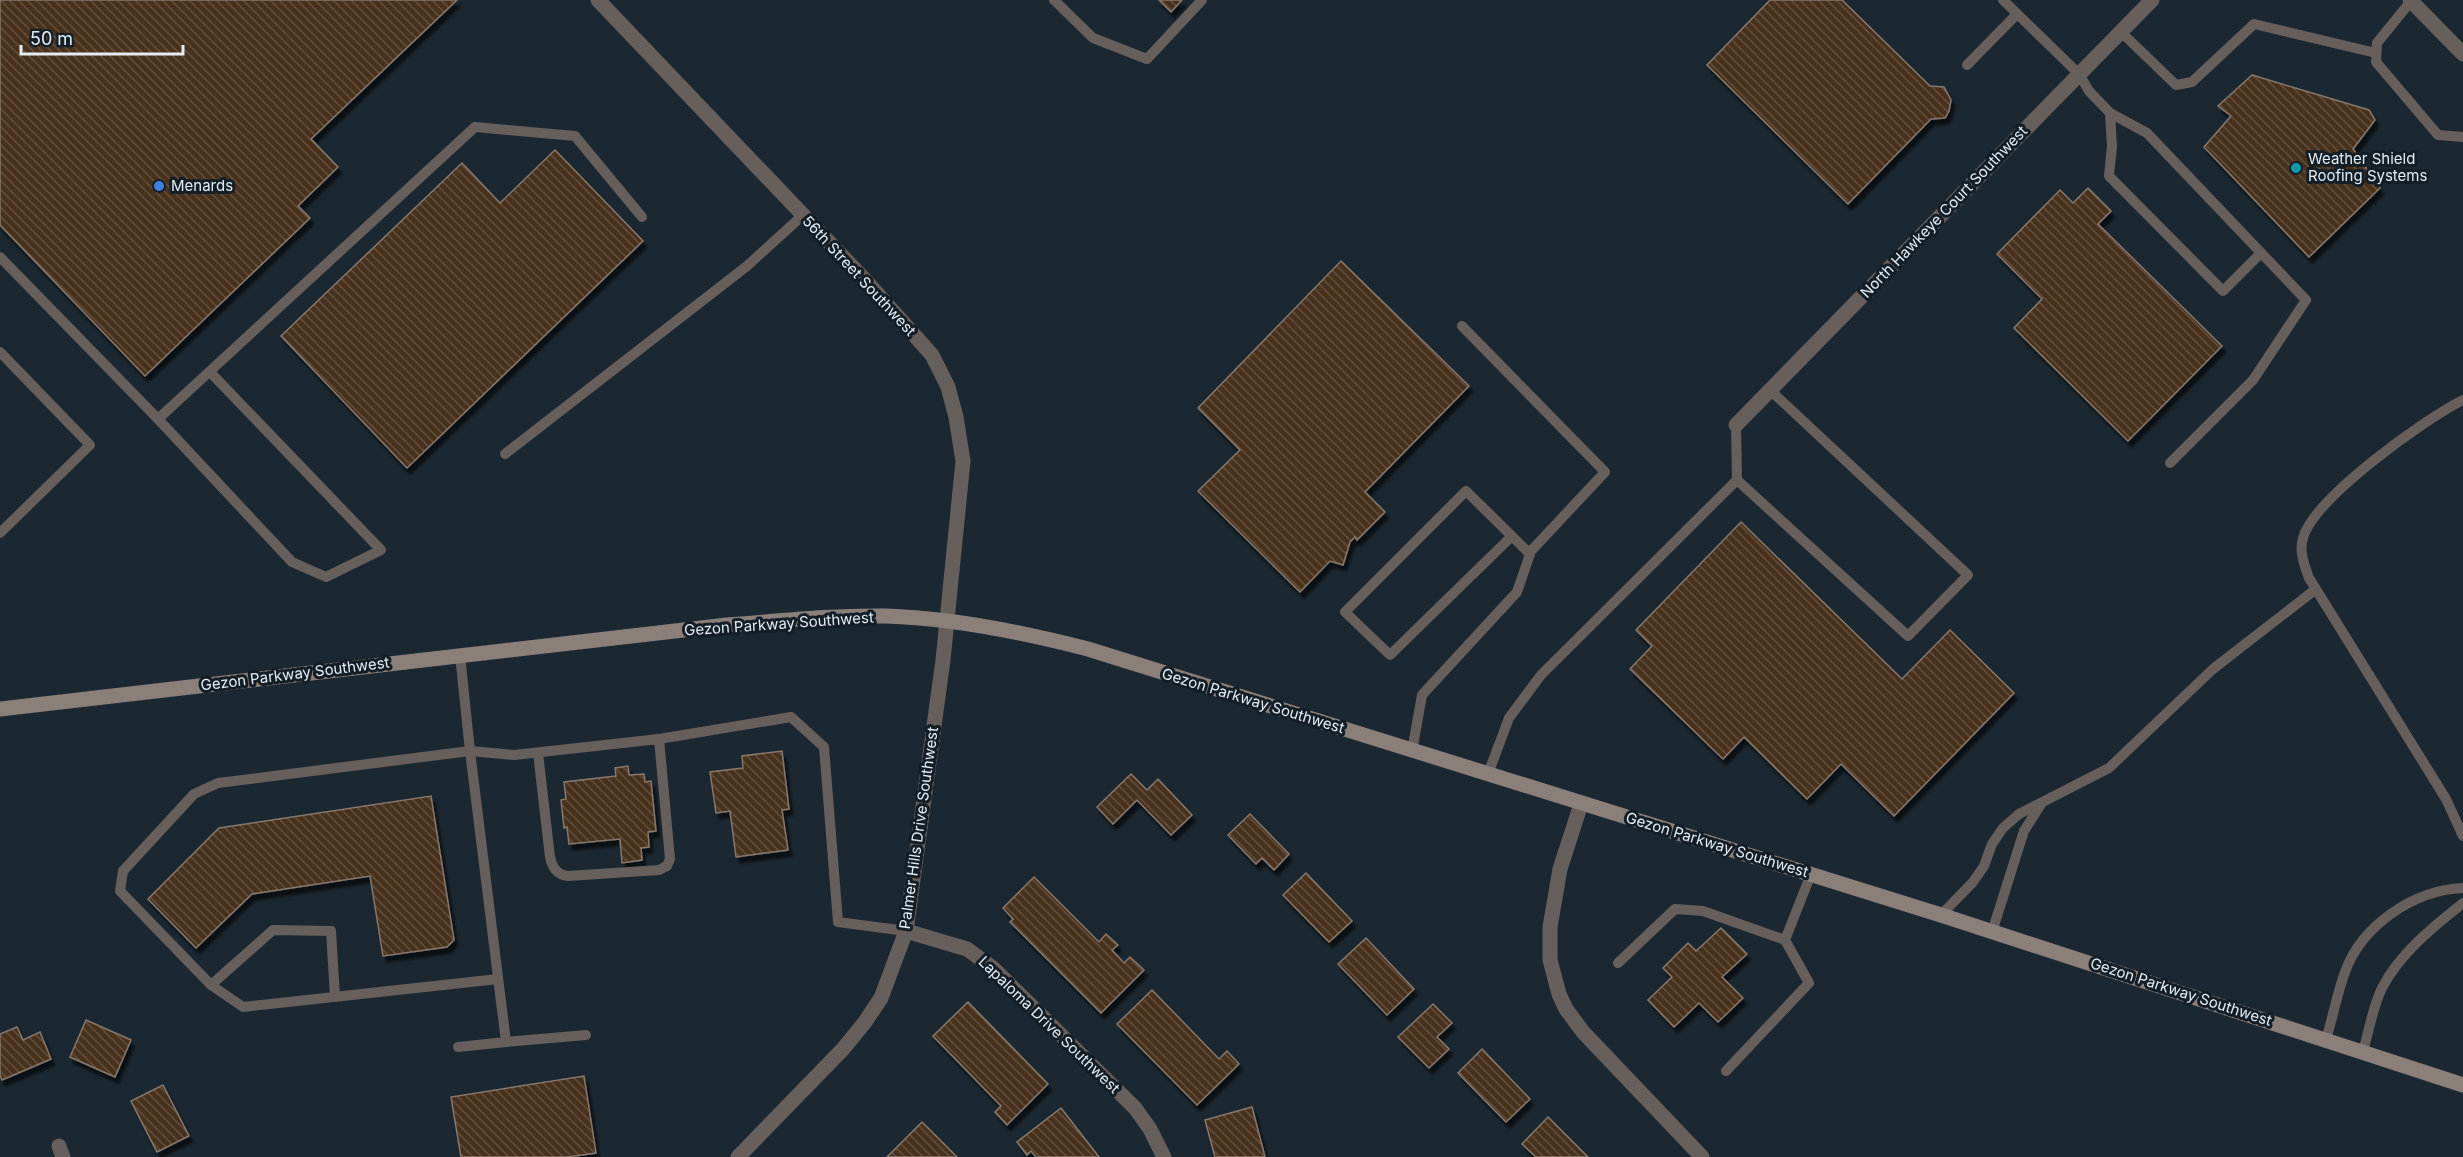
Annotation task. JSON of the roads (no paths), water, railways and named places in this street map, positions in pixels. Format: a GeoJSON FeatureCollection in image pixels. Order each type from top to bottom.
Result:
{"type":"FeatureCollection","features":[{"type":"Feature","properties":{"kind":"main road","name":"Gezon Parkway Southwest"},"geometry":{"type":"LineString","coordinates":[[0,709],[727,625],[888,616],[945,621],[1036,636],[1088,649],[1941,915],[2463,1085]]}},
{"type":"Feature","properties":{"kind":"street","name":"56th Street Southwest"},"geometry":{"type":"LineString","coordinates":[[598,0],[866,281],[932,355],[948,387],[956,417],[963,461],[960,506],[945,621]]}},
{"type":"Feature","properties":{"kind":"street","name":"North Hawkeye Court Southwest"},"geometry":{"type":"LineString","coordinates":[[1736,425],[2152,0]]}},
{"type":"Feature","properties":{"kind":"street"},"geometry":{"type":"LineString","coordinates":[[2411,0],[2463,54]]}},
{"type":"Feature","properties":{"kind":"street","name":"Palmer Hills Drive Southwest"},"geometry":{"type":"LineString","coordinates":[[738,1157],[843,1049],[881,998],[906,931],[943,660],[945,621]]}},
{"type":"Feature","properties":{"kind":"street"},"geometry":{"type":"LineString","coordinates":[[1581,804],[1560,869],[1550,927],[1550,960],[1559,994],[1566,1009],[1583,1032],[1702,1157]]}},
{"type":"Feature","properties":{"kind":"street","name":"Lapaloma Drive Southwest"},"geometry":{"type":"LineString","coordinates":[[906,931],[967,949],[993,968],[1135,1108],[1150,1129],[1164,1157]]}},
{"type":"Feature","properties":{"kind":"lane"},"geometry":{"type":"LineString","coordinates":[[1054,0],[1093,38],[1147,59],[1202,0]]}},
{"type":"Feature","properties":{"kind":"lane"},"geometry":{"type":"LineString","coordinates":[[2003,0],[2079,74],[2089,91],[2110,113],[2147,133],[2306,300],[2253,381],[2170,463]]}},
{"type":"Feature","properties":{"kind":"lane"},"geometry":{"type":"LineString","coordinates":[[2411,0],[2377,43],[2376,62],[2438,135],[2463,137]]}},
{"type":"Feature","properties":{"kind":"lane"},"geometry":{"type":"LineString","coordinates":[[1967,65],[2017,14]]}},
{"type":"Feature","properties":{"kind":"lane"},"geometry":{"type":"LineString","coordinates":[[2121,32],[2176,85],[2192,82],[2254,24],[2376,53]]}},
{"type":"Feature","properties":{"kind":"lane"},"geometry":{"type":"LineString","coordinates":[[2110,113],[2112,146],[2109,176],[2223,291],[2261,254]]}},
{"type":"Feature","properties":{"kind":"lane"},"geometry":{"type":"LineString","coordinates":[[158,419],[475,127],[575,136],[642,217]]}},
{"type":"Feature","properties":{"kind":"lane"},"geometry":{"type":"LineString","coordinates":[[505,454],[747,266],[803,215]]}},
{"type":"Feature","properties":{"kind":"lane"},"geometry":{"type":"LineString","coordinates":[[0,257],[158,419],[292,562],[326,577],[381,550],[210,372]]}},
{"type":"Feature","properties":{"kind":"lane"},"geometry":{"type":"LineString","coordinates":[[1412,751],[1422,695],[1517,592],[1530,554],[1605,472],[1462,326]]}},
{"type":"Feature","properties":{"kind":"lane"},"geometry":{"type":"LineString","coordinates":[[0,352],[90,444],[0,533]]}},
{"type":"Feature","properties":{"kind":"lane"},"geometry":{"type":"LineString","coordinates":[[1737,480],[1908,636],[1968,575],[1770,390]]}},
{"type":"Feature","properties":{"kind":"lane"},"geometry":{"type":"LineString","coordinates":[[2463,400],[2443,410],[2383,453],[2310,520],[2300,548],[2309,578],[2446,799],[2463,836]]}},
{"type":"Feature","properties":{"kind":"lane"},"geometry":{"type":"LineString","coordinates":[[1488,774],[1509,718],[1541,675],[1737,480],[1736,425]]}},
{"type":"Feature","properties":{"kind":"lane"},"geometry":{"type":"LineString","coordinates":[[1512,536],[1390,655],[1345,612],[1466,491],[1512,536],[1530,554]]}},
{"type":"Feature","properties":{"kind":"lane"},"geometry":{"type":"LineString","coordinates":[[1941,915],[1973,882],[1984,866],[1992,844],[2003,828],[2019,814],[2109,768],[2213,669],[2316,589]]}},
{"type":"Feature","properties":{"kind":"lane"},"geometry":{"type":"LineString","coordinates":[[460,655],[506,1042]]}},
{"type":"Feature","properties":{"kind":"lane"},"geometry":{"type":"LineString","coordinates":[[498,979],[243,1008],[211,986],[120,891],[123,871],[194,794],[218,783],[470,752],[514,755],[538,753],[659,739],[791,717],[824,747],[838,922],[906,931]]}},
{"type":"Feature","properties":{"kind":"lane"},"geometry":{"type":"LineString","coordinates":[[538,753],[550,857],[553,867],[559,874],[568,876],[659,870],[667,866],[670,859],[659,739]]}},
{"type":"Feature","properties":{"kind":"lane"},"geometry":{"type":"LineString","coordinates":[[1992,932],[2024,831],[2041,804]]}},
{"type":"Feature","properties":{"kind":"lane"},"geometry":{"type":"LineString","coordinates":[[1785,940],[1811,874]]}},
{"type":"Feature","properties":{"kind":"lane"},"geometry":{"type":"LineString","coordinates":[[2326,1039],[2346,971],[2358,948],[2373,929],[2395,911],[2419,898],[2442,889],[2463,888]]}},
{"type":"Feature","properties":{"kind":"lane"},"geometry":{"type":"LineString","coordinates":[[2363,1051],[2382,989],[2419,941],[2463,903]]}},
{"type":"Feature","properties":{"kind":"lane"},"geometry":{"type":"LineString","coordinates":[[1618,963],[1675,909],[1703,911],[1785,940],[1809,983],[1726,1071]]}},
{"type":"Feature","properties":{"kind":"lane"},"geometry":{"type":"LineString","coordinates":[[211,986],[273,930],[331,931],[335,997]]}},
{"type":"Feature","properties":{"kind":"lane"},"geometry":{"type":"LineString","coordinates":[[458,1047],[586,1035]]}},
{"type":"Feature","properties":{"kind":"place","name":"Weather Shield Roofing Systems"},"geometry":{"type":"Point","coordinates":[2296,168]}},
{"type":"Feature","properties":{"kind":"place","name":"Menards"},"geometry":{"type":"Point","coordinates":[159,186]}}]}
